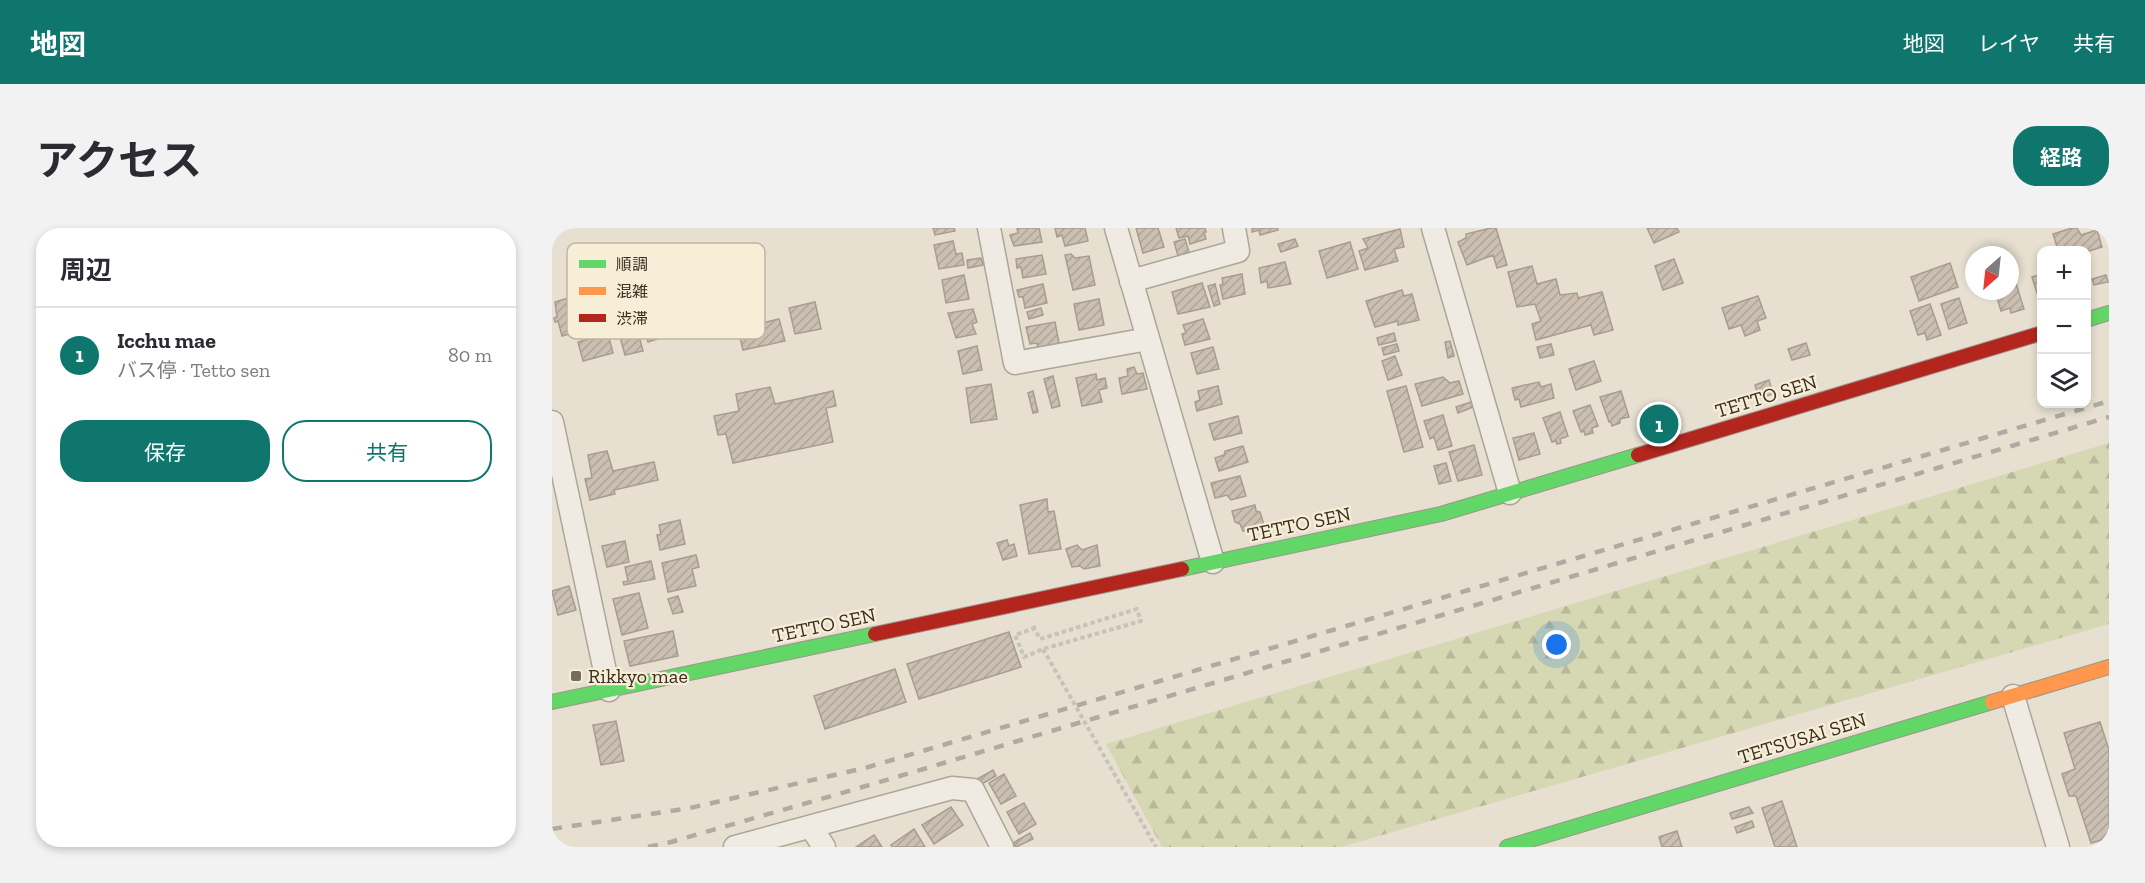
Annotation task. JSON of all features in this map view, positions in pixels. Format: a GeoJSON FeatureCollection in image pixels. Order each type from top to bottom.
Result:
{"type":"FeatureCollection","features":[{"type":"Feature","properties":{"kind":"street"},"geometry":{"type":"LineString","coordinates":[[989,228],[1015,363],[1148,339]]}},
{"type":"Feature","properties":{"kind":"street"},"geometry":{"type":"LineString","coordinates":[[1116,228],[1213,562]]}},
{"type":"Feature","properties":{"kind":"street"},"geometry":{"type":"LineString","coordinates":[[1131,281],[1238,251],[1234,228]]}},
{"type":"Feature","properties":{"kind":"street"},"geometry":{"type":"LineString","coordinates":[[1433,228],[1510,493]]}},
{"type":"Feature","properties":{"kind":"street"},"geometry":{"type":"LineString","coordinates":[[2091,318],[2109,313]]}},
{"type":"Feature","properties":{"kind":"street","name":"TETTO SEN"},"geometry":{"type":"LineString","coordinates":[[552,702],[1442,514],[2037,335]]}},
{"type":"Feature","properties":{"kind":"street"},"geometry":{"type":"LineString","coordinates":[[552,422],[609,690]]}},
{"type":"Feature","properties":{"kind":"street","name":"TETSUSAI SEN"},"geometry":{"type":"LineString","coordinates":[[1507,847],[2109,667]]}},
{"type":"Feature","properties":{"kind":"street"},"geometry":{"type":"LineString","coordinates":[[2013,696],[2058,847]]}},
{"type":"Feature","properties":{"kind":"street"},"geometry":{"type":"LineString","coordinates":[[735,847],[952,788],[973,790],[1002,847]]}},
{"type":"Feature","properties":{"kind":"street"},"geometry":{"type":"LineString","coordinates":[[811,826],[824,847]]}},
{"type":"Feature","properties":{"kind":"path"},"geometry":{"type":"LineString","coordinates":[[1032,622],[1035,628],[1040,639],[1137,609],[1141,621],[1043,649],[1024,657],[1016,635],[1035,628]]}},
{"type":"Feature","properties":{"kind":"path"},"geometry":{"type":"LineString","coordinates":[[1043,649],[1156,847]]}},
{"type":"Feature","properties":{"kind":"green space"},"geometry":{"type":"Polygon","coordinates":[[[2109,443],[2109,624],[1341,847],[1162,847],[1106,744],[2109,443]]]}},
{"type":"Feature","properties":{"kind":"building"},"geometry":{"type":"Polygon","coordinates":[[[933,228],[954,228],[955,231],[935,235],[933,228]]]}},
{"type":"Feature","properties":{"kind":"building"},"geometry":{"type":"Polygon","coordinates":[[[1017,228],[1039,228],[1042,242],[1014,246],[1010,235],[1018,233],[1017,228]]]}},
{"type":"Feature","properties":{"kind":"building"},"geometry":{"type":"Polygon","coordinates":[[[1055,228],[1085,228],[1088,241],[1065,246],[1062,235],[1057,237],[1055,228]]]}},
{"type":"Feature","properties":{"kind":"building"},"geometry":{"type":"Polygon","coordinates":[[[1136,228],[1158,228],[1164,247],[1143,253],[1136,228]]]}},
{"type":"Feature","properties":{"kind":"building"},"geometry":{"type":"Polygon","coordinates":[[[1176,228],[1205,228],[1206,239],[1190,244],[1188,236],[1179,238],[1176,228]]]}},
{"type":"Feature","properties":{"kind":"building"},"geometry":{"type":"Polygon","coordinates":[[[1252,228],[1278,228],[1278,230],[1260,235],[1259,230],[1252,232],[1252,228]]]}},
{"type":"Feature","properties":{"kind":"building"},"geometry":{"type":"Polygon","coordinates":[[[1496,228],[1507,265],[1497,268],[1493,255],[1467,265],[1458,242],[1466,238],[1466,234],[1496,228]]]}},
{"type":"Feature","properties":{"kind":"building"},"geometry":{"type":"Polygon","coordinates":[[[1647,228],[1677,228],[1679,232],[1654,243],[1647,228]]]}},
{"type":"Feature","properties":{"kind":"building"},"geometry":{"type":"Polygon","coordinates":[[[2072,228],[2077,228],[2081,235],[2097,230],[2102,247],[2091,250],[2091,246],[2057,246],[2053,234],[2072,228]]]}},
{"type":"Feature","properties":{"kind":"building"},"geometry":{"type":"Polygon","coordinates":[[[1400,229],[1404,247],[1394,249],[1398,261],[1365,270],[1359,251],[1368,248],[1363,239],[1400,229]]]}},
{"type":"Feature","properties":{"kind":"building"},"geometry":{"type":"Polygon","coordinates":[[[1185,239],[1189,252],[1178,256],[1174,242],[1185,239]]]}},
{"type":"Feature","properties":{"kind":"building"},"geometry":{"type":"Polygon","coordinates":[[[1295,239],[1298,246],[1281,252],[1278,244],[1295,239]]]}},
{"type":"Feature","properties":{"kind":"building"},"geometry":{"type":"Polygon","coordinates":[[[953,241],[956,254],[962,253],[964,265],[939,269],[934,245],[953,241]]]}},
{"type":"Feature","properties":{"kind":"building"},"geometry":{"type":"Polygon","coordinates":[[[1350,242],[1358,269],[1327,278],[1319,251],[1350,242]]]}},
{"type":"Feature","properties":{"kind":"building"},"geometry":{"type":"Polygon","coordinates":[[[1071,254],[1075,258],[1089,256],[1095,285],[1073,290],[1065,255],[1071,254]]]}},
{"type":"Feature","properties":{"kind":"building"},"geometry":{"type":"Polygon","coordinates":[[[1042,255],[1046,274],[1023,278],[1021,267],[1017,268],[1016,259],[1042,255]]]}},
{"type":"Feature","properties":{"kind":"building"},"geometry":{"type":"Polygon","coordinates":[[[981,258],[983,265],[968,268],[967,260],[981,258]]]}},
{"type":"Feature","properties":{"kind":"building"},"geometry":{"type":"Polygon","coordinates":[[[1674,259],[1683,283],[1663,290],[1655,266],[1674,259]]]}},
{"type":"Feature","properties":{"kind":"building"},"geometry":{"type":"Polygon","coordinates":[[[1285,262],[1291,284],[1268,288],[1267,281],[1261,283],[1259,268],[1285,262]]]}},
{"type":"Feature","properties":{"kind":"building"},"geometry":{"type":"Polygon","coordinates":[[[1950,263],[1958,287],[1919,301],[1911,277],[1950,263]]]}},
{"type":"Feature","properties":{"kind":"building"},"geometry":{"type":"Polygon","coordinates":[[[1532,266],[1537,284],[1556,279],[1560,295],[1577,293],[1578,298],[1602,292],[1613,330],[1594,335],[1591,325],[1536,340],[1532,324],[1541,321],[1535,304],[1517,307],[1508,272],[1532,266]]]}},
{"type":"Feature","properties":{"kind":"building"},"geometry":{"type":"Polygon","coordinates":[[[1242,274],[1245,294],[1223,299],[1220,285],[1223,284],[1222,278],[1242,274]]]}},
{"type":"Feature","properties":{"kind":"building"},"geometry":{"type":"Polygon","coordinates":[[[964,275],[969,299],[946,303],[942,280],[964,275]]]}},
{"type":"Feature","properties":{"kind":"building"},"geometry":{"type":"Polygon","coordinates":[[[2106,275],[2108,282],[2094,285],[2092,279],[2106,275]]]}},
{"type":"Feature","properties":{"kind":"building"},"geometry":{"type":"Polygon","coordinates":[[[2037,276],[2037,293],[2032,277],[2037,276]]]}},
{"type":"Feature","properties":{"kind":"building"},"geometry":{"type":"Polygon","coordinates":[[[1202,283],[1210,307],[1178,314],[1172,292],[1202,283]]]}},
{"type":"Feature","properties":{"kind":"building"},"geometry":{"type":"Polygon","coordinates":[[[1043,284],[1047,303],[1025,308],[1023,297],[1019,297],[1017,290],[1043,284]]]}},
{"type":"Feature","properties":{"kind":"building"},"geometry":{"type":"Polygon","coordinates":[[[1215,284],[1220,304],[1214,306],[1208,286],[1215,284]]]}},
{"type":"Feature","properties":{"kind":"building"},"geometry":{"type":"Polygon","coordinates":[[[1402,290],[1404,296],[1412,294],[1419,320],[1398,325],[1398,321],[1375,327],[1366,301],[1402,290]]]}},
{"type":"Feature","properties":{"kind":"building"},"geometry":{"type":"Polygon","coordinates":[[[2019,293],[2024,309],[2011,313],[2010,308],[2001,311],[1998,300],[2019,300],[2019,293]]]}},
{"type":"Feature","properties":{"kind":"building"},"geometry":{"type":"Polygon","coordinates":[[[1758,296],[1766,318],[1757,321],[1760,330],[1745,336],[1741,325],[1729,329],[1722,308],[1758,296]]]}},
{"type":"Feature","properties":{"kind":"building"},"geometry":{"type":"Polygon","coordinates":[[[567,298],[567,335],[562,336],[558,321],[555,322],[554,318],[557,317],[555,302],[567,298]]]}},
{"type":"Feature","properties":{"kind":"building"},"geometry":{"type":"Polygon","coordinates":[[[1959,298],[1967,323],[1949,329],[1941,304],[1959,298]]]}},
{"type":"Feature","properties":{"kind":"building"},"geometry":{"type":"Polygon","coordinates":[[[1099,299],[1104,325],[1079,330],[1074,304],[1099,299]]]}},
{"type":"Feature","properties":{"kind":"building"},"geometry":{"type":"Polygon","coordinates":[[[815,302],[821,329],[795,334],[789,308],[815,302]]]}},
{"type":"Feature","properties":{"kind":"building"},"geometry":{"type":"Polygon","coordinates":[[[1930,304],[1941,335],[1927,340],[1925,333],[1918,335],[1910,311],[1930,304]]]}},
{"type":"Feature","properties":{"kind":"building"},"geometry":{"type":"Polygon","coordinates":[[[1041,308],[1043,315],[1029,319],[1027,312],[1041,308]]]}},
{"type":"Feature","properties":{"kind":"building"},"geometry":{"type":"Polygon","coordinates":[[[973,309],[977,322],[972,324],[976,334],[956,338],[948,313],[973,309]]]}},
{"type":"Feature","properties":{"kind":"building"},"geometry":{"type":"Polygon","coordinates":[[[779,319],[785,341],[743,350],[740,339],[765,339],[765,322],[779,319]]]}},
{"type":"Feature","properties":{"kind":"building"},"geometry":{"type":"Polygon","coordinates":[[[1203,319],[1210,339],[1185,345],[1182,334],[1186,333],[1183,325],[1203,319]]]}},
{"type":"Feature","properties":{"kind":"building"},"geometry":{"type":"Polygon","coordinates":[[[1055,322],[1059,343],[1038,349],[1037,343],[1030,344],[1026,327],[1055,322]]]}},
{"type":"Feature","properties":{"kind":"building"},"geometry":{"type":"Polygon","coordinates":[[[1394,333],[1396,341],[1379,345],[1377,338],[1394,333]]]}},
{"type":"Feature","properties":{"kind":"building"},"geometry":{"type":"Polygon","coordinates":[[[589,339],[609,339],[613,353],[583,361],[578,342],[589,339]]]}},
{"type":"Feature","properties":{"kind":"building"},"geometry":{"type":"Polygon","coordinates":[[[621,339],[640,339],[643,351],[625,355],[621,339]]]}},
{"type":"Feature","properties":{"kind":"building"},"geometry":{"type":"Polygon","coordinates":[[[1450,341],[1454,356],[1448,358],[1445,342],[1450,341]]]}},
{"type":"Feature","properties":{"kind":"building"},"geometry":{"type":"Polygon","coordinates":[[[1806,343],[1810,355],[1792,360],[1788,349],[1806,343]]]}},
{"type":"Feature","properties":{"kind":"building"},"geometry":{"type":"Polygon","coordinates":[[[1397,344],[1399,351],[1384,355],[1382,348],[1397,344]]]}},
{"type":"Feature","properties":{"kind":"building"},"geometry":{"type":"Polygon","coordinates":[[[1551,344],[1554,355],[1540,358],[1537,347],[1551,344]]]}},
{"type":"Feature","properties":{"kind":"building"},"geometry":{"type":"Polygon","coordinates":[[[977,346],[982,370],[963,374],[958,351],[977,346]]]}},
{"type":"Feature","properties":{"kind":"building"},"geometry":{"type":"Polygon","coordinates":[[[1213,347],[1219,369],[1197,374],[1191,353],[1213,347]]]}},
{"type":"Feature","properties":{"kind":"building"},"geometry":{"type":"Polygon","coordinates":[[[1395,356],[1402,375],[1388,380],[1382,361],[1395,356]]]}},
{"type":"Feature","properties":{"kind":"building"},"geometry":{"type":"Polygon","coordinates":[[[1594,361],[1601,381],[1576,390],[1569,369],[1594,361]]]}},
{"type":"Feature","properties":{"kind":"building"},"geometry":{"type":"Polygon","coordinates":[[[1134,367],[1137,374],[1143,373],[1147,389],[1122,394],[1119,378],[1128,376],[1127,369],[1134,367]]]}},
{"type":"Feature","properties":{"kind":"building"},"geometry":{"type":"Polygon","coordinates":[[[1096,374],[1097,380],[1105,378],[1107,388],[1099,390],[1102,402],[1082,406],[1076,378],[1096,374]]]}},
{"type":"Feature","properties":{"kind":"building"},"geometry":{"type":"Polygon","coordinates":[[[1053,376],[1060,406],[1052,408],[1044,379],[1053,376]]]}},
{"type":"Feature","properties":{"kind":"building"},"geometry":{"type":"Polygon","coordinates":[[[1443,377],[1450,383],[1459,381],[1463,394],[1422,406],[1415,384],[1443,377]]]}},
{"type":"Feature","properties":{"kind":"building"},"geometry":{"type":"Polygon","coordinates":[[[1769,380],[1773,394],[1759,398],[1755,385],[1769,380]]]}},
{"type":"Feature","properties":{"kind":"building"},"geometry":{"type":"Polygon","coordinates":[[[1539,382],[1541,387],[1551,384],[1554,398],[1521,407],[1519,399],[1515,400],[1512,388],[1539,382]]]}},
{"type":"Feature","properties":{"kind":"building"},"geometry":{"type":"Polygon","coordinates":[[[991,384],[997,419],[971,423],[966,388],[991,384]]]}},
{"type":"Feature","properties":{"kind":"building"},"geometry":{"type":"Polygon","coordinates":[[[1218,386],[1222,404],[1197,411],[1195,402],[1200,400],[1198,391],[1218,386]]]}},
{"type":"Feature","properties":{"kind":"building"},"geometry":{"type":"Polygon","coordinates":[[[1406,386],[1423,447],[1404,452],[1387,391],[1406,386]]]}},
{"type":"Feature","properties":{"kind":"building"},"geometry":{"type":"Polygon","coordinates":[[[770,387],[775,404],[833,391],[836,406],[826,408],[833,442],[733,463],[726,434],[718,435],[714,416],[739,411],[736,394],[770,387]]]}},
{"type":"Feature","properties":{"kind":"building"},"geometry":{"type":"Polygon","coordinates":[[[1033,391],[1038,412],[1033,413],[1028,393],[1033,391]]]}},
{"type":"Feature","properties":{"kind":"building"},"geometry":{"type":"Polygon","coordinates":[[[1621,391],[1629,417],[1620,419],[1620,423],[1612,426],[1600,397],[1621,391]]]}},
{"type":"Feature","properties":{"kind":"building"},"geometry":{"type":"Polygon","coordinates":[[[1471,402],[1473,407],[1458,413],[1456,407],[1471,402]]]}},
{"type":"Feature","properties":{"kind":"building"},"geometry":{"type":"Polygon","coordinates":[[[1590,405],[1598,426],[1592,428],[1593,433],[1585,435],[1584,431],[1581,432],[1573,411],[1590,405]]]}},
{"type":"Feature","properties":{"kind":"building"},"geometry":{"type":"Polygon","coordinates":[[[1560,412],[1568,436],[1560,439],[1561,443],[1557,444],[1556,441],[1552,442],[1543,418],[1560,412]]]}},
{"type":"Feature","properties":{"kind":"building"},"geometry":{"type":"Polygon","coordinates":[[[1443,415],[1452,446],[1438,450],[1434,437],[1430,439],[1424,421],[1443,415]]]}},
{"type":"Feature","properties":{"kind":"building"},"geometry":{"type":"Polygon","coordinates":[[[1238,416],[1242,433],[1214,440],[1209,424],[1238,416]]]}},
{"type":"Feature","properties":{"kind":"building"},"geometry":{"type":"Polygon","coordinates":[[[1534,433],[1540,454],[1519,460],[1513,438],[1534,433]]]}},
{"type":"Feature","properties":{"kind":"building"},"geometry":{"type":"Polygon","coordinates":[[[1474,445],[1482,475],[1458,481],[1449,452],[1474,445]]]}},
{"type":"Feature","properties":{"kind":"building"},"geometry":{"type":"Polygon","coordinates":[[[1243,446],[1248,462],[1219,471],[1215,458],[1224,455],[1225,451],[1243,446]]]}},
{"type":"Feature","properties":{"kind":"building"},"geometry":{"type":"Polygon","coordinates":[[[607,451],[613,471],[654,462],[658,480],[614,490],[615,494],[590,500],[585,479],[592,478],[588,455],[607,451]]]}},
{"type":"Feature","properties":{"kind":"building"},"geometry":{"type":"Polygon","coordinates":[[[1446,463],[1451,481],[1439,484],[1434,466],[1446,463]]]}},
{"type":"Feature","properties":{"kind":"building"},"geometry":{"type":"Polygon","coordinates":[[[1240,476],[1246,496],[1231,500],[1227,495],[1215,498],[1211,483],[1240,476]]]}},
{"type":"Feature","properties":{"kind":"building"},"geometry":{"type":"Polygon","coordinates":[[[1047,499],[1048,512],[1054,511],[1061,549],[1029,554],[1020,505],[1047,499]]]}},
{"type":"Feature","properties":{"kind":"building"},"geometry":{"type":"Polygon","coordinates":[[[1255,505],[1264,525],[1243,531],[1240,524],[1235,522],[1232,511],[1255,505]]]}},
{"type":"Feature","properties":{"kind":"building"},"geometry":{"type":"Polygon","coordinates":[[[680,520],[685,544],[660,550],[657,535],[661,534],[659,525],[680,520]]]}},
{"type":"Feature","properties":{"kind":"building"},"geometry":{"type":"Polygon","coordinates":[[[1007,540],[1009,546],[1014,544],[1017,556],[1003,560],[997,543],[1007,540]]]}},
{"type":"Feature","properties":{"kind":"building"},"geometry":{"type":"Polygon","coordinates":[[[625,541],[629,562],[607,567],[602,546],[625,541]]]}},
{"type":"Feature","properties":{"kind":"building"},"geometry":{"type":"Polygon","coordinates":[[[1077,545],[1082,550],[1097,545],[1100,566],[1084,569],[1080,566],[1072,567],[1066,549],[1077,545]]]}},
{"type":"Feature","properties":{"kind":"building"},"geometry":{"type":"Polygon","coordinates":[[[696,555],[699,567],[692,569],[696,586],[668,592],[662,563],[696,555]]]}},
{"type":"Feature","properties":{"kind":"building"},"geometry":{"type":"Polygon","coordinates":[[[651,561],[655,579],[624,585],[623,582],[628,581],[625,567],[651,561]]]}},
{"type":"Feature","properties":{"kind":"building"},"geometry":{"type":"Polygon","coordinates":[[[569,586],[576,610],[558,615],[552,591],[569,586]]]}},
{"type":"Feature","properties":{"kind":"building"},"geometry":{"type":"Polygon","coordinates":[[[639,593],[648,628],[622,635],[613,599],[639,593]]]}},
{"type":"Feature","properties":{"kind":"building"},"geometry":{"type":"Polygon","coordinates":[[[678,596],[683,612],[673,614],[668,599],[678,596]]]}},
{"type":"Feature","properties":{"kind":"building"},"geometry":{"type":"Polygon","coordinates":[[[673,631],[678,656],[630,666],[624,641],[673,631]]]}},
{"type":"Feature","properties":{"kind":"building"},"geometry":{"type":"Polygon","coordinates":[[[1009,632],[1021,667],[919,699],[907,664],[1009,632]]]}},
{"type":"Feature","properties":{"kind":"building"},"geometry":{"type":"Polygon","coordinates":[[[895,669],[906,702],[825,729],[814,696],[895,669]]]}},
{"type":"Feature","properties":{"kind":"building"},"geometry":{"type":"Polygon","coordinates":[[[616,721],[624,761],[601,765],[593,725],[616,721]]]}},
{"type":"Feature","properties":{"kind":"building"},"geometry":{"type":"Polygon","coordinates":[[[2100,722],[2109,750],[2109,838],[2091,843],[2076,796],[2069,796],[2062,774],[2075,769],[2064,733],[2100,722]]]}},
{"type":"Feature","properties":{"kind":"building"},"geometry":{"type":"Polygon","coordinates":[[[993,770],[996,776],[980,785],[977,779],[993,770]]]}},
{"type":"Feature","properties":{"kind":"building"},"geometry":{"type":"Polygon","coordinates":[[[1004,774],[1016,796],[1001,804],[989,783],[1004,774]]]}},
{"type":"Feature","properties":{"kind":"building"},"geometry":{"type":"Polygon","coordinates":[[[1782,801],[1797,847],[1775,847],[1762,808],[1782,801]]]}},
{"type":"Feature","properties":{"kind":"building"},"geometry":{"type":"Polygon","coordinates":[[[1024,803],[1036,824],[1019,834],[1007,812],[1024,803]]]}},
{"type":"Feature","properties":{"kind":"building"},"geometry":{"type":"Polygon","coordinates":[[[951,807],[963,825],[934,844],[922,825],[951,807]]]}},
{"type":"Feature","properties":{"kind":"building"},"geometry":{"type":"Polygon","coordinates":[[[1749,807],[1753,813],[1732,819],[1730,813],[1749,807]]]}},
{"type":"Feature","properties":{"kind":"building"},"geometry":{"type":"Polygon","coordinates":[[[1752,821],[1754,827],[1737,833],[1735,827],[1752,821]]]}},
{"type":"Feature","properties":{"kind":"building"},"geometry":{"type":"Polygon","coordinates":[[[914,829],[925,847],[892,847],[891,845],[914,829]]]}},
{"type":"Feature","properties":{"kind":"building"},"geometry":{"type":"Polygon","coordinates":[[[1677,831],[1682,847],[1662,847],[1659,837],[1677,831]]]}},
{"type":"Feature","properties":{"kind":"building"},"geometry":{"type":"Polygon","coordinates":[[[1030,833],[1033,839],[1016,847],[1013,843],[1030,833]]]}},
{"type":"Feature","properties":{"kind":"building"},"geometry":{"type":"Polygon","coordinates":[[[874,835],[882,847],[856,847],[874,835]]]}},
{"type":"Feature","properties":{"kind":"railway"},"geometry":{"type":"LineString","coordinates":[[552,829],[690,808],[865,768],[2109,401]]}},
{"type":"Feature","properties":{"kind":"railway"},"geometry":{"type":"LineString","coordinates":[[648,847],[873,784],[2109,417]]}},
{"type":"Feature","properties":{"kind":"traffic: fast"},"geometry":{"type":"LineString","coordinates":[[2091,318],[2109,313]]}},
{"type":"Feature","properties":{"kind":"traffic: fast"},"geometry":{"type":"LineString","coordinates":[[1182,569],[1441,514],[1638,455]]}},
{"type":"Feature","properties":{"kind":"traffic: fast"},"geometry":{"type":"LineString","coordinates":[[552,702],[875,634]]}},
{"type":"Feature","properties":{"kind":"traffic: fast"},"geometry":{"type":"LineString","coordinates":[[1507,847],[1992,702]]}},
{"type":"Feature","properties":{"kind":"traffic: slow"},"geometry":{"type":"LineString","coordinates":[[1992,702],[2109,667]]}},
{"type":"Feature","properties":{"kind":"traffic: jam"},"geometry":{"type":"LineString","coordinates":[[1638,455],[2037,335]]}},
{"type":"Feature","properties":{"kind":"traffic: jam"},"geometry":{"type":"LineString","coordinates":[[875,634],[1182,569]]}},
{"type":"Feature","properties":{"kind":"place","name":"Icchu mae"},"geometry":{"type":"Point","coordinates":[1659,424]}},
{"type":"Feature","properties":{"kind":"place","name":"Rikkyo mae"},"geometry":{"type":"Point","coordinates":[576,676]}}]}
